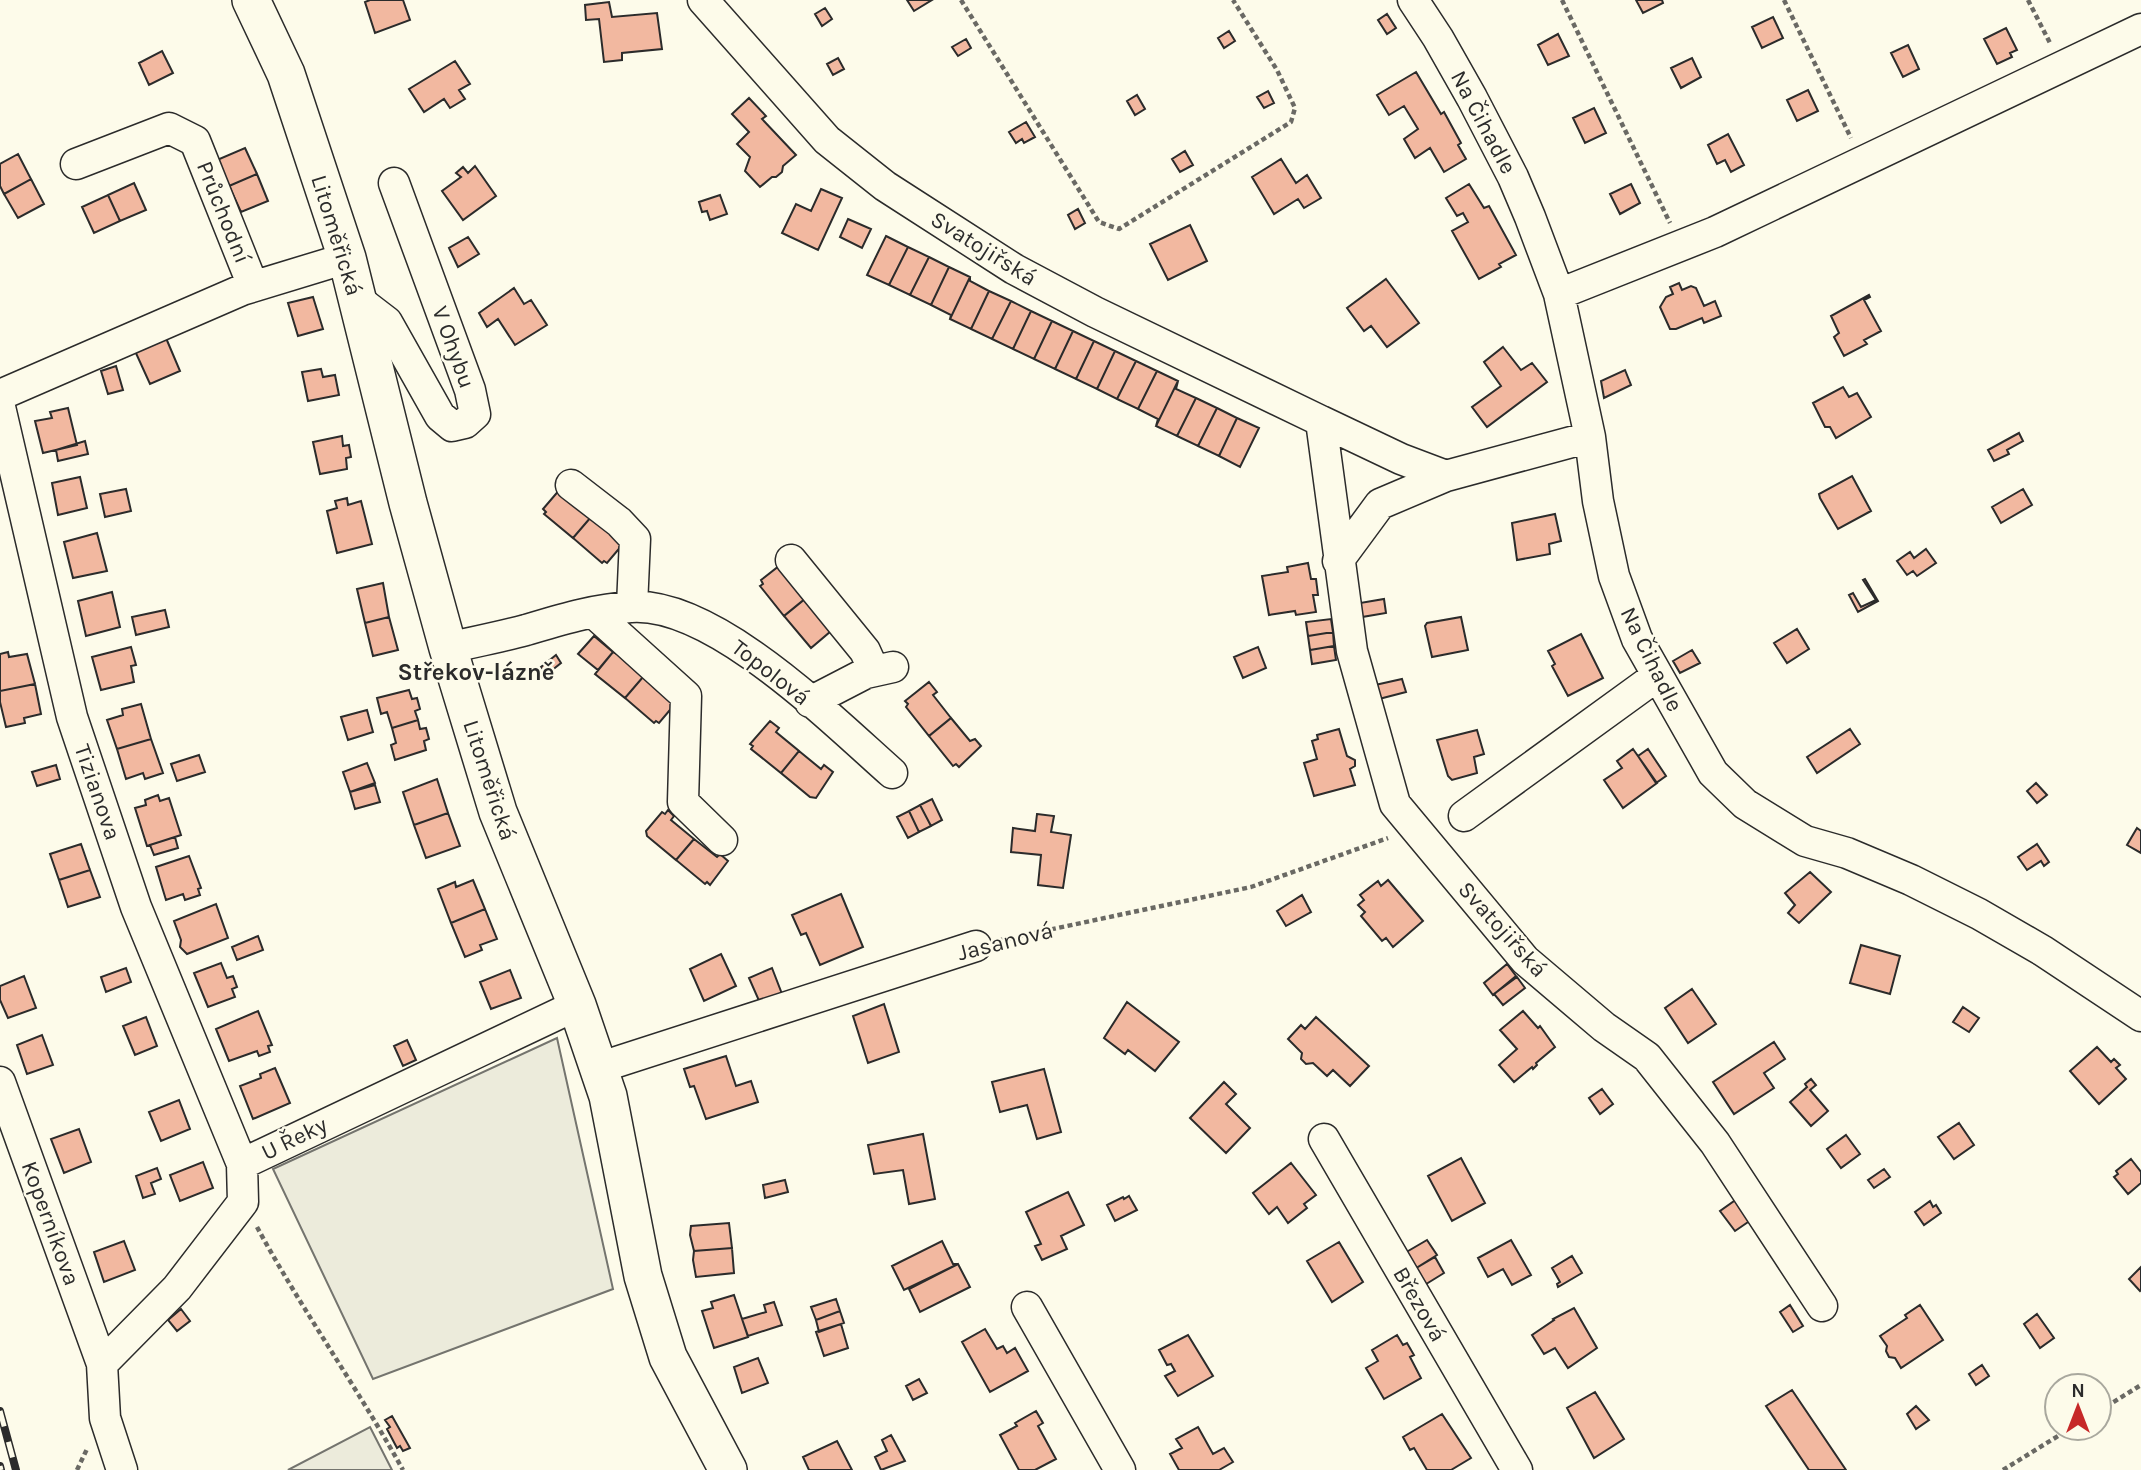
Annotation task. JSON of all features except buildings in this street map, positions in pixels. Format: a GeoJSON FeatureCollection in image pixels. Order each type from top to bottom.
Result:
{"type":"FeatureCollection","features":[{"type":"Feature","properties":{"kind":"main road","name":"Litoměřická"},"geometry":{"type":"LineString","coordinates":[[251,0],[286,74],[347,258],[408,503],[448,648],[498,812],[577,1005],[608,1096],[643,1276],[668,1357],[728,1470]]}},
{"type":"Feature","properties":{"kind":"street","name":"Svatojiřská"},"geometry":{"type":"LineString","coordinates":[[703,0],[827,140],[885,186],[1014,269],[1095,312],[1321,421],[1401,459],[1446,476]]}},
{"type":"Feature","properties":{"kind":"street","name":"Na Čihadle"},"geometry":{"type":"LineString","coordinates":[[1413,0],[1466,86],[1513,177],[1559,294],[1590,437],[1598,502],[1614,576],[1637,639],[1713,774],[1745,804],[1805,841],[1847,853],[1898,874],[1979,914],[2043,951],[2141,1016]]}},
{"type":"Feature","properties":{"kind":"street"},"geometry":{"type":"LineString","coordinates":[[1559,294],[1715,232],[2141,29]]}},
{"type":"Feature","properties":{"kind":"street","name":"Průchodní"},"geometry":{"type":"LineString","coordinates":[[76,164],[169,128],[195,141],[253,286]]}},
{"type":"Feature","properties":{"kind":"street","name":"V Ohybu"},"geometry":{"type":"LineString","coordinates":[[357,299],[387,322],[440,416],[452,426],[465,424],[475,414],[470,390],[394,183]]}},
{"type":"Feature","properties":{"kind":"street","name":"Průchodní"},"geometry":{"type":"LineString","coordinates":[[0,395],[253,286],[347,258]]}},
{"type":"Feature","properties":{"kind":"street","name":"Tizianova"},"geometry":{"type":"LineString","coordinates":[[0,407],[72,717],[136,908],[242,1164]]}},
{"type":"Feature","properties":{"kind":"street","name":"Svatojiřská"},"geometry":{"type":"LineString","coordinates":[[1321,421],[1352,651],[1395,804],[1525,960],[1604,1027],[1647,1057],[1715,1143],[1822,1306]]}},
{"type":"Feature","properties":{"kind":"street"},"geometry":{"type":"LineString","coordinates":[[1338,561],[1380,505],[1446,476],[1590,437]]}},
{"type":"Feature","properties":{"kind":"street"},"geometry":{"type":"LineString","coordinates":[[571,485],[619,522],[635,538],[632,606]]}},
{"type":"Feature","properties":{"kind":"street"},"geometry":{"type":"LineString","coordinates":[[791,560],[866,652],[884,669],[866,673],[810,702]]}},
{"type":"Feature","properties":{"kind":"street","name":"Topolová"},"geometry":{"type":"LineString","coordinates":[[448,648],[632,606],[680,614],[733,641],[810,702],[891,773]]}},
{"type":"Feature","properties":{"kind":"street"},"geometry":{"type":"LineString","coordinates":[[594,613],[686,696],[683,802],[722,840]]}},
{"type":"Feature","properties":{"kind":"street"},"geometry":{"type":"LineString","coordinates":[[1464,816],[1657,676]]}},
{"type":"Feature","properties":{"kind":"street","name":"Jasanová"},"geometry":{"type":"LineString","coordinates":[[598,1068],[976,946]]}},
{"type":"Feature","properties":{"kind":"street","name":"U Řeky"},"geometry":{"type":"LineString","coordinates":[[243,1202],[242,1164],[577,1005]]}},
{"type":"Feature","properties":{"kind":"street","name":"Koperníkova"},"geometry":{"type":"LineString","coordinates":[[0,1082],[102,1364],[105,1418],[122,1470]]}},
{"type":"Feature","properties":{"kind":"street","name":"Březová"},"geometry":{"type":"LineString","coordinates":[[1324,1139],[1517,1470]]}},
{"type":"Feature","properties":{"kind":"street"},"geometry":{"type":"LineString","coordinates":[[102,1364],[177,1288],[243,1202]]}},
{"type":"Feature","properties":{"kind":"street"},"geometry":{"type":"LineString","coordinates":[[1027,1307],[1120,1470]]}},
{"type":"Feature","properties":{"kind":"path"},"geometry":{"type":"LineString","coordinates":[[961,0],[1099,222],[1118,229],[1291,122],[1295,107],[1277,70],[1233,0]]}},
{"type":"Feature","properties":{"kind":"path"},"geometry":{"type":"LineString","coordinates":[[1562,0],[1680,245]]}},
{"type":"Feature","properties":{"kind":"path"},"geometry":{"type":"LineString","coordinates":[[1784,0],[1862,162]]}},
{"type":"Feature","properties":{"kind":"path"},"geometry":{"type":"LineString","coordinates":[[2028,0],[2063,66]]}},
{"type":"Feature","properties":{"kind":"path","name":"Jasanová"},"geometry":{"type":"LineString","coordinates":[[976,946],[1251,887],[1415,828]]}},
{"type":"Feature","properties":{"kind":"path"},"geometry":{"type":"LineString","coordinates":[[243,1202],[275,1261],[378,1425],[402,1470]]}},
{"type":"Feature","properties":{"kind":"path"},"geometry":{"type":"LineString","coordinates":[[2113,1402],[2141,1385]]}},
{"type":"Feature","properties":{"kind":"path"},"geometry":{"type":"LineString","coordinates":[[2003,1470],[2048,1442]]}},
{"type":"Feature","properties":{"kind":"shaded area"},"geometry":{"type":"Polygon","coordinates":[[[557,1038],[613,1289],[373,1379],[273,1169],[557,1038]]]}},
{"type":"Feature","properties":{"kind":"shaded area"},"geometry":{"type":"Polygon","coordinates":[[[370,1427],[392,1470],[288,1470],[370,1427]]]}},
{"type":"Feature","properties":{"kind":"railway"},"geometry":{"type":"LineString","coordinates":[[0,1411],[16,1470]]}},
{"type":"Feature","properties":{"kind":"railway"},"geometry":{"type":"LineString","coordinates":[[0,1466],[1,1470]]}},
{"type":"Feature","properties":{"kind":"district","name":"Střekov-lázně"},"geometry":{"type":"Point","coordinates":[476,672]}}]}
